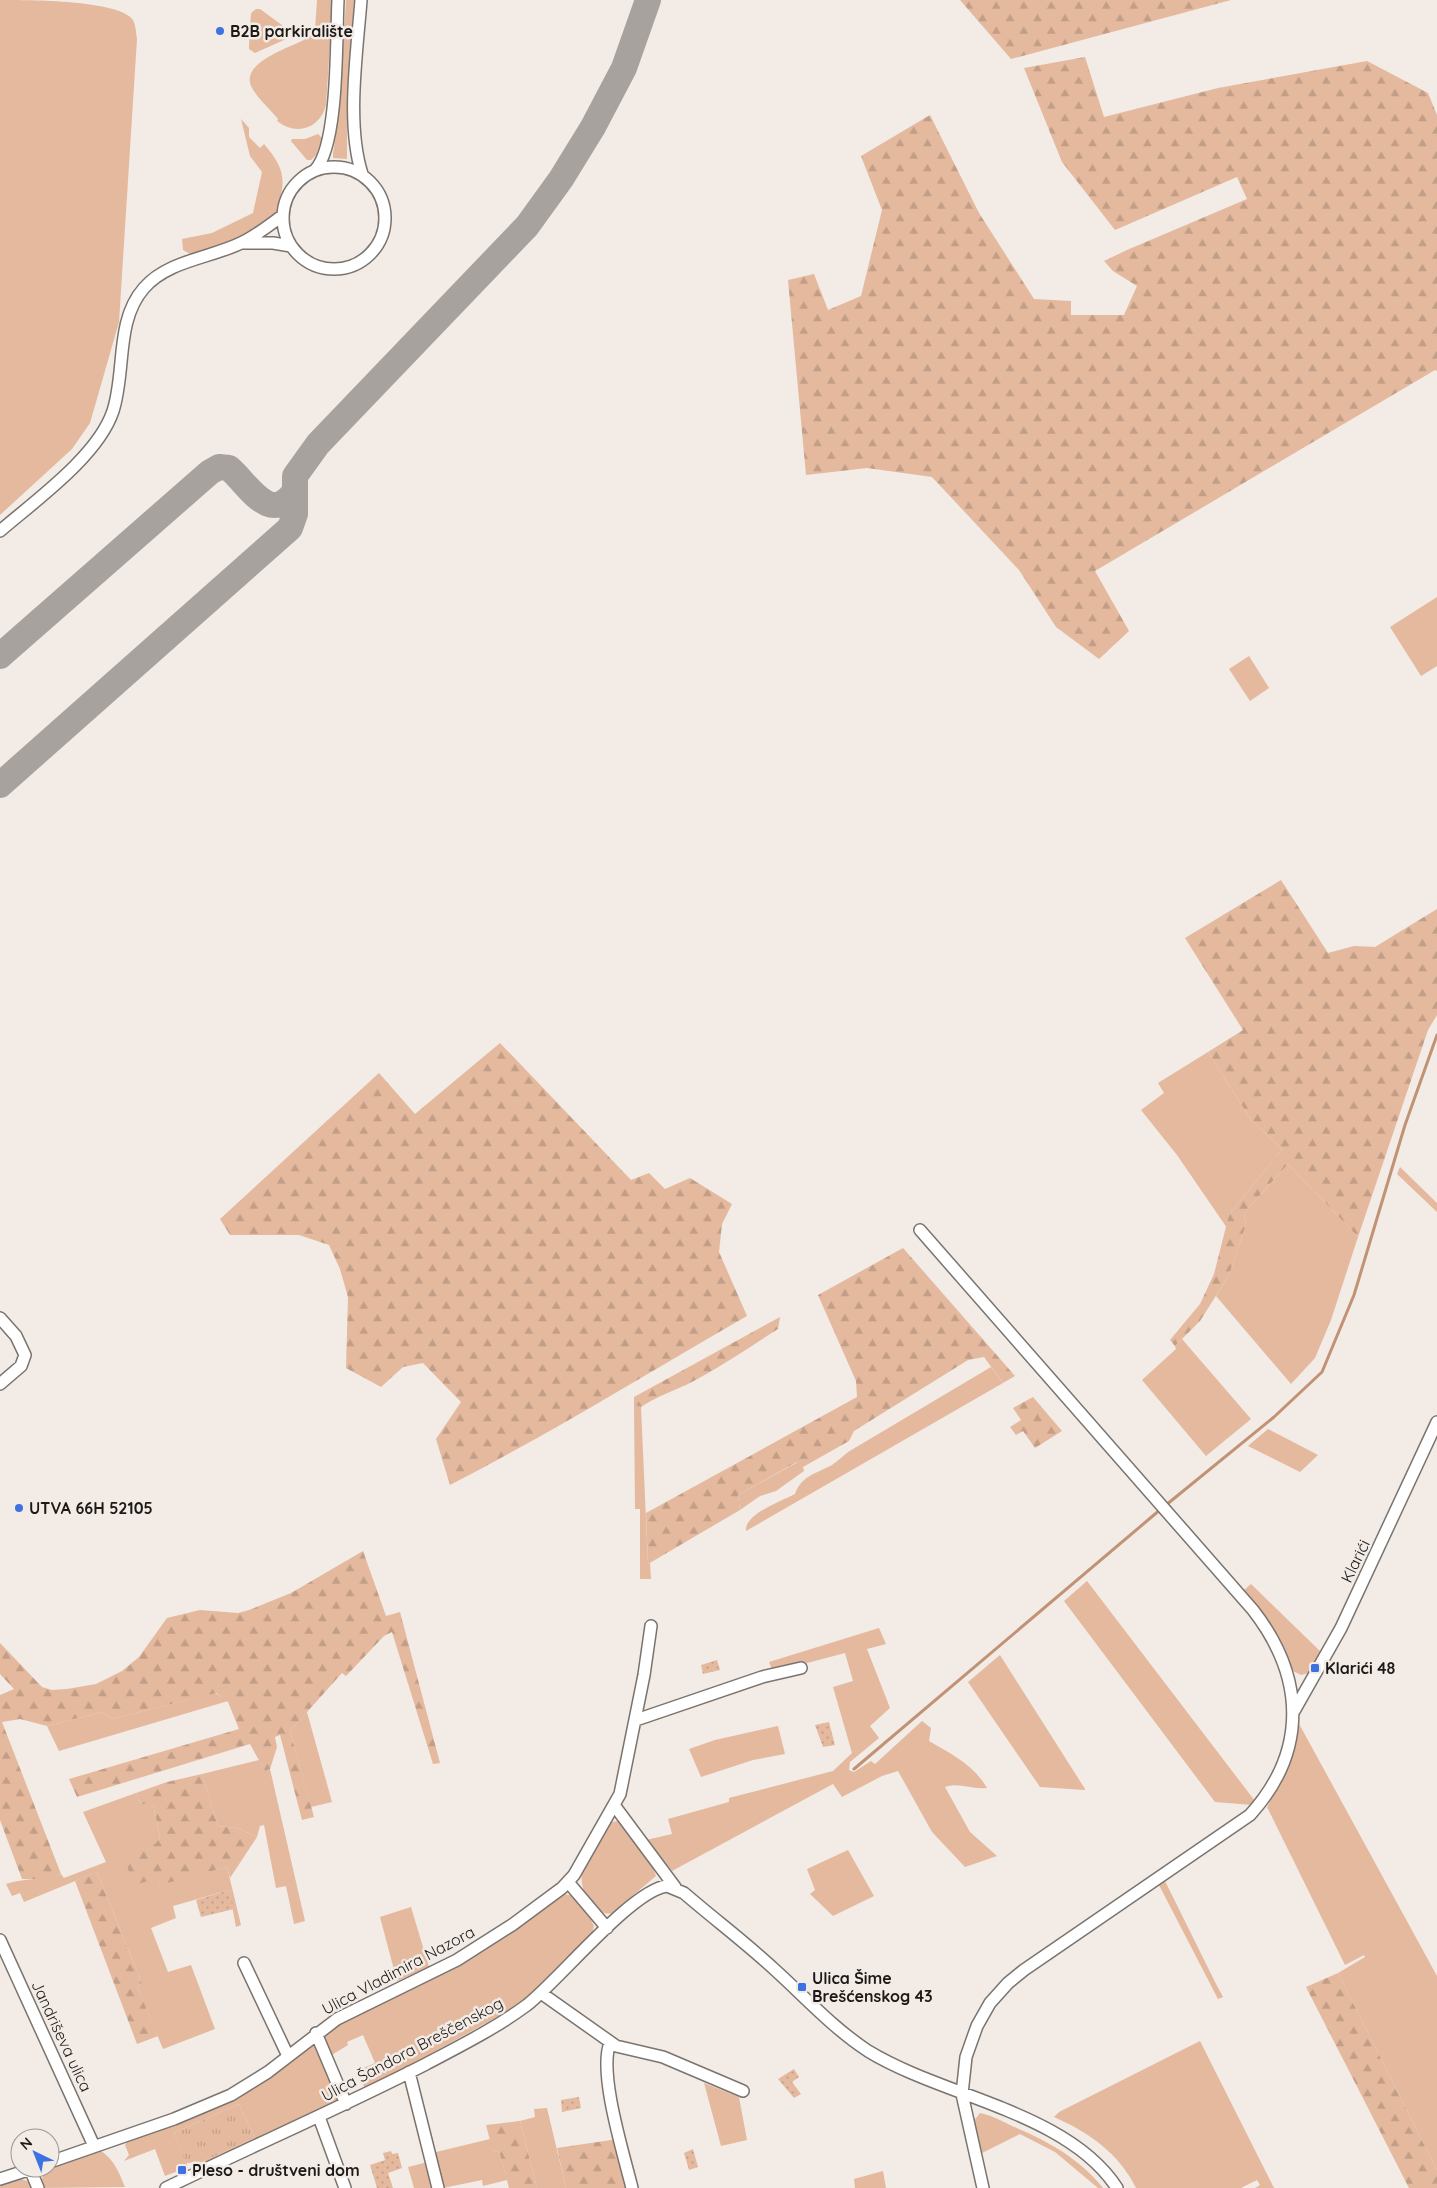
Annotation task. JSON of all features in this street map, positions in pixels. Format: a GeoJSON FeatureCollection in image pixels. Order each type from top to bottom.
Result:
{"type":"FeatureCollection","features":[{"type":"Feature","properties":{"kind":"street"},"geometry":{"type":"LineString","coordinates":[[338,0],[330,129],[324,158],[315,170],[302,178],[291,189],[283,215],[286,235],[291,246],[311,264],[330,269],[350,266],[371,251],[380,239],[385,214],[377,191],[362,174],[356,156],[354,121],[361,0]]}},
{"type":"Feature","properties":{"kind":"street"},"geometry":{"type":"LineString","coordinates":[[315,170],[342,168],[362,174]]}},
{"type":"Feature","properties":{"kind":"street"},"geometry":{"type":"LineString","coordinates":[[0,531],[84,457],[103,430],[112,411],[118,386],[128,318],[136,298],[144,288],[159,275],[242,243],[283,215]]}},
{"type":"Feature","properties":{"kind":"street"},"geometry":{"type":"LineString","coordinates":[[242,243],[273,243],[291,246]]}},
{"type":"Feature","properties":{"kind":"street"},"geometry":{"type":"LineString","coordinates":[[920,1230],[1253,1610],[1281,1654],[1290,1680],[1294,1711],[1283,1766],[1268,1794],[1250,1815],[1024,1970],[999,1992],[990,2003],[970,2041],[962,2094],[983,2188]]}},
{"type":"Feature","properties":{"kind":"street"},"geometry":{"type":"LineString","coordinates":[[0,1318],[16,1336],[25,1355],[21,1366],[0,1384]]}},
{"type":"Feature","properties":{"kind":"street","name":"Klarići"},"geometry":{"type":"LineString","coordinates":[[1294,1711],[1340,1628],[1437,1422]]}},
{"type":"Feature","properties":{"kind":"street","name":"Ulica Vladimira Nazora"},"geometry":{"type":"LineString","coordinates":[[60,2158],[213,2104],[256,2080],[316,2033],[344,2015],[457,1960],[512,1925],[568,1882],[614,1805],[624,1780],[636,1720],[650,1626]]}},
{"type":"Feature","properties":{"kind":"street"},"geometry":{"type":"LineString","coordinates":[[636,1720],[762,1677],[801,1668]]}},
{"type":"Feature","properties":{"kind":"street"},"geometry":{"type":"LineString","coordinates":[[614,1805],[674,1887],[772,1967],[827,2019],[855,2041],[890,2062],[1046,2129],[1069,2142],[1101,2166],[1117,2188]]}},
{"type":"Feature","properties":{"kind":"street"},"geometry":{"type":"LineString","coordinates":[[568,1882],[607,1928]]}},
{"type":"Feature","properties":{"kind":"street","name":"Ulica Šandora Breščenskog"},"geometry":{"type":"LineString","coordinates":[[166,2188],[346,2104],[495,2026],[541,1993],[607,1928],[649,1892],[661,1887],[674,1887]]}},
{"type":"Feature","properties":{"kind":"street","name":"Jandriševa ulica"},"geometry":{"type":"LineString","coordinates":[[0,1940],[94,2146]]}},
{"type":"Feature","properties":{"kind":"street"},"geometry":{"type":"LineString","coordinates":[[244,1963],[288,2056]]}},
{"type":"Feature","properties":{"kind":"street"},"geometry":{"type":"LineString","coordinates":[[541,1993],[610,2043],[621,2048],[663,2057],[744,2091]]}},
{"type":"Feature","properties":{"kind":"street"},"geometry":{"type":"LineString","coordinates":[[316,2033],[346,2104]]}},
{"type":"Feature","properties":{"kind":"street"},"geometry":{"type":"LineString","coordinates":[[610,2043],[606,2060],[608,2082],[632,2188]]}},
{"type":"Feature","properties":{"kind":"street"},"geometry":{"type":"LineString","coordinates":[[409,2072],[438,2188]]}},
{"type":"Feature","properties":{"kind":"street"},"geometry":{"type":"LineString","coordinates":[[319,2117],[346,2188]]}},
{"type":"Feature","properties":{"kind":"green space"},"geometry":{"type":"Polygon","coordinates":[[[0,0],[72,2],[111,8],[125,13],[133,20],[137,39],[119,322],[90,423],[72,449],[0,515],[0,0]]]}},
{"type":"Feature","properties":{"kind":"green space"},"geometry":{"type":"Polygon","coordinates":[[[317,0],[333,0],[326,105],[323,113],[313,125],[299,129],[292,128],[284,126],[277,121],[278,119],[253,90],[250,78],[253,70],[259,63],[310,35],[311,29],[315,29],[317,0]]]}},
{"type":"Feature","properties":{"kind":"green space"},"geometry":{"type":"Polygon","coordinates":[[[346,0],[354,0],[347,110],[347,159],[333,158],[340,104],[346,0]]]}},
{"type":"Feature","properties":{"kind":"green space"},"geometry":{"type":"Polygon","coordinates":[[[960,0],[1231,0],[1011,59],[960,0]]]}},
{"type":"Feature","properties":{"kind":"green space"},"geometry":{"type":"Polygon","coordinates":[[[256,9],[260,9],[286,28],[287,35],[284,40],[255,53],[249,49],[249,45],[251,13],[256,9]]]}},
{"type":"Feature","properties":{"kind":"green space"},"geometry":{"type":"Polygon","coordinates":[[[1085,57],[1104,117],[1218,88],[1367,61],[1428,93],[1437,115],[1437,371],[1435,370],[1095,571],[1129,631],[1099,659],[1056,627],[1019,570],[932,477],[867,468],[806,475],[788,280],[814,274],[828,310],[861,296],[882,210],[861,156],[930,115],[979,213],[1034,299],[1071,301],[1071,315],[1124,315],[1137,286],[1113,271],[1104,261],[1247,199],[1237,177],[1115,230],[1062,162],[1024,68],[1085,57]]]}},
{"type":"Feature","properties":{"kind":"green space"},"geometry":{"type":"Polygon","coordinates":[[[241,119],[249,128],[249,137],[260,148],[264,144],[278,163],[283,182],[276,213],[274,218],[264,227],[245,238],[192,255],[183,250],[182,239],[212,233],[253,213],[262,172],[250,156],[241,119]]]}},
{"type":"Feature","properties":{"kind":"green space"},"geometry":{"type":"Polygon","coordinates":[[[318,134],[322,138],[316,155],[311,160],[307,160],[291,141],[292,139],[305,139],[318,134]]]}},
{"type":"Feature","properties":{"kind":"green space"},"geometry":{"type":"Polygon","coordinates":[[[1437,597],[1437,666],[1421,676],[1390,627],[1437,597]]]}},
{"type":"Feature","properties":{"kind":"green space"},"geometry":{"type":"Polygon","coordinates":[[[1249,656],[1269,688],[1250,701],[1229,669],[1249,656]]]}},
{"type":"Feature","properties":{"kind":"green space"},"geometry":{"type":"Polygon","coordinates":[[[1281,880],[1328,953],[1354,946],[1375,947],[1437,909],[1437,1015],[1428,1030],[1358,1237],[1288,1164],[1244,1213],[1246,1225],[1229,1275],[1200,1321],[1175,1346],[1170,1340],[1200,1304],[1214,1274],[1229,1215],[1282,1149],[1251,1120],[1208,1052],[1243,1030],[1185,938],[1281,880]]]}},
{"type":"Feature","properties":{"kind":"green space"},"geometry":{"type":"Polygon","coordinates":[[[500,1043],[631,1180],[649,1173],[665,1189],[690,1178],[732,1204],[722,1224],[719,1252],[747,1316],[562,1424],[450,1485],[436,1439],[461,1402],[423,1363],[403,1367],[381,1387],[346,1368],[348,1297],[340,1269],[329,1245],[299,1235],[230,1235],[220,1219],[379,1073],[415,1114],[500,1043]]]}},
{"type":"Feature","properties":{"kind":"green space"},"geometry":{"type":"Polygon","coordinates":[[[1208,1052],[1251,1120],[1282,1149],[1229,1215],[1227,1228],[1177,1155],[1141,1110],[1164,1093],[1158,1083],[1208,1052]]]}},
{"type":"Feature","properties":{"kind":"green space"},"geometry":{"type":"Polygon","coordinates":[[[1288,1164],[1358,1237],[1331,1320],[1315,1358],[1291,1384],[1216,1296],[1229,1275],[1246,1225],[1244,1213],[1288,1164]]]}},
{"type":"Feature","properties":{"kind":"green space"},"geometry":{"type":"Polygon","coordinates":[[[1400,1167],[1437,1203],[1437,1212],[1397,1174],[1400,1167]]]}},
{"type":"Feature","properties":{"kind":"green space"},"geometry":{"type":"Polygon","coordinates":[[[903,1248],[1015,1376],[1003,1383],[984,1357],[968,1360],[854,1431],[849,1441],[803,1467],[797,1462],[738,1495],[740,1510],[648,1564],[646,1513],[857,1397],[856,1381],[818,1295],[903,1248]]]}},
{"type":"Feature","properties":{"kind":"green space"},"geometry":{"type":"Polygon","coordinates":[[[780,1317],[778,1329],[698,1379],[641,1407],[634,1405],[634,1397],[780,1317]]]}},
{"type":"Feature","properties":{"kind":"green space"},"geometry":{"type":"Polygon","coordinates":[[[1182,1339],[1251,1419],[1206,1456],[1142,1380],[1176,1349],[1175,1346],[1182,1339]]]}},
{"type":"Feature","properties":{"kind":"green space"},"geometry":{"type":"Polygon","coordinates":[[[991,1367],[1003,1383],[746,1531],[751,1519],[773,1504],[795,1494],[805,1479],[832,1465],[848,1452],[991,1367]]]}},
{"type":"Feature","properties":{"kind":"green space"},"geometry":{"type":"Polygon","coordinates":[[[1033,1397],[1062,1431],[1035,1448],[1023,1431],[1016,1435],[1010,1427],[1021,1420],[1013,1408],[1033,1397]]]}},
{"type":"Feature","properties":{"kind":"green space"},"geometry":{"type":"Polygon","coordinates":[[[634,1405],[641,1407],[648,1564],[650,1563],[651,1579],[640,1579],[640,1509],[635,1509],[634,1405]]]}},
{"type":"Feature","properties":{"kind":"green space"},"geometry":{"type":"Polygon","coordinates":[[[1268,1429],[1318,1455],[1300,1472],[1248,1446],[1268,1429]]]}},
{"type":"Feature","properties":{"kind":"green space"},"geometry":{"type":"Polygon","coordinates":[[[798,1462],[804,1471],[776,1491],[760,1496],[740,1510],[738,1495],[798,1462]]]}},
{"type":"Feature","properties":{"kind":"green space"},"geometry":{"type":"Polygon","coordinates":[[[363,1551],[386,1616],[400,1612],[440,1763],[433,1764],[392,1632],[384,1636],[346,1676],[342,1673],[290,1731],[314,1817],[302,1820],[280,1735],[275,1737],[277,1747],[270,1769],[265,1771],[250,1744],[77,1797],[69,1779],[239,1729],[228,1702],[216,1693],[111,1719],[102,1712],[47,1726],[20,1719],[2,1722],[61,1874],[45,1879],[22,1879],[0,1820],[0,1695],[14,1689],[0,1674],[0,1643],[42,1687],[52,1690],[96,1684],[122,1671],[139,1657],[167,1618],[200,1610],[238,1613],[249,1610],[291,1593],[363,1551]]]}},
{"type":"Feature","properties":{"kind":"green space"},"geometry":{"type":"Polygon","coordinates":[[[1087,1581],[1255,1801],[1252,1805],[1215,1802],[1064,1601],[1087,1581]]]}},
{"type":"Feature","properties":{"kind":"green space"},"geometry":{"type":"Polygon","coordinates":[[[1251,1584],[1322,1653],[1309,1673],[1301,1675],[1293,1671],[1276,1634],[1243,1591],[1251,1584]]]}},
{"type":"Feature","properties":{"kind":"green space"},"geometry":{"type":"Polygon","coordinates":[[[879,1628],[886,1644],[867,1649],[890,1708],[870,1726],[879,1738],[850,1762],[849,1770],[854,1772],[871,1761],[875,1764],[922,1721],[931,1728],[929,1741],[968,1766],[987,1788],[955,1785],[945,1787],[970,1832],[997,1856],[965,1867],[932,1832],[898,1771],[882,1776],[842,1797],[833,1784],[672,1871],[665,1862],[662,1863],[646,1840],[672,1834],[668,1819],[729,1802],[729,1798],[833,1771],[852,1753],[833,1687],[853,1681],[845,1653],[773,1672],[769,1662],[879,1628]]]}},
{"type":"Feature","properties":{"kind":"green space"},"geometry":{"type":"Polygon","coordinates":[[[1000,1655],[1085,1790],[1040,1787],[968,1682],[1000,1655]]]}},
{"type":"Feature","properties":{"kind":"green space"},"geometry":{"type":"Polygon","coordinates":[[[717,1660],[720,1670],[703,1674],[701,1665],[717,1660]]]}},
{"type":"Feature","properties":{"kind":"green space"},"geometry":{"type":"Polygon","coordinates":[[[215,1693],[228,1701],[59,1751],[47,1726],[102,1712],[111,1719],[215,1693]]]}},
{"type":"Feature","properties":{"kind":"green space"},"geometry":{"type":"Polygon","coordinates":[[[307,1712],[332,1802],[311,1807],[290,1731],[307,1712]]]}},
{"type":"Feature","properties":{"kind":"green space"},"geometry":{"type":"Polygon","coordinates":[[[829,1722],[835,1745],[823,1747],[815,1725],[829,1722]]]}},
{"type":"Feature","properties":{"kind":"green space"},"geometry":{"type":"Polygon","coordinates":[[[1298,1722],[1437,1976],[1437,2170],[1338,1973],[1365,1957],[1364,1955],[1345,1965],[1267,1807],[1288,1767],[1298,1722]]]}},
{"type":"Feature","properties":{"kind":"green space"},"geometry":{"type":"Polygon","coordinates":[[[778,1726],[785,1754],[753,1760],[701,1777],[689,1749],[715,1740],[778,1726]]]}},
{"type":"Feature","properties":{"kind":"green space"},"geometry":{"type":"Polygon","coordinates":[[[259,1760],[265,1771],[270,1769],[305,1921],[294,1924],[286,1886],[276,1888],[264,1825],[260,1826],[257,1837],[237,1828],[218,1826],[202,1774],[259,1760]]]}},
{"type":"Feature","properties":{"kind":"green space"},"geometry":{"type":"Polygon","coordinates":[[[202,1774],[218,1826],[237,1828],[257,1837],[230,1878],[227,1867],[160,1885],[159,1878],[134,1885],[123,1856],[156,1843],[160,1837],[153,1804],[141,1804],[136,1793],[167,1782],[202,1774]]]}},
{"type":"Feature","properties":{"kind":"green space"},"geometry":{"type":"Polygon","coordinates":[[[136,1793],[141,1804],[153,1804],[160,1837],[156,1843],[160,1884],[227,1867],[241,1925],[236,1927],[229,1890],[173,1906],[176,1918],[151,1928],[168,1972],[191,1965],[215,2029],[163,2049],[137,1986],[142,1983],[97,1872],[24,1902],[20,1893],[12,1896],[6,1884],[61,1874],[64,1878],[106,1862],[83,1812],[136,1793]]]}},
{"type":"Feature","properties":{"kind":"green space"},"geometry":{"type":"Polygon","coordinates":[[[619,1821],[655,1866],[653,1868],[656,1876],[612,1913],[608,1914],[594,1906],[587,1897],[582,1885],[582,1872],[583,1867],[610,1822],[619,1821]]]}},
{"type":"Feature","properties":{"kind":"green space"},"geometry":{"type":"Polygon","coordinates":[[[848,1850],[874,1896],[833,1916],[810,1894],[815,1890],[807,1869],[848,1850]]]}},
{"type":"Feature","properties":{"kind":"green space"},"geometry":{"type":"Polygon","coordinates":[[[97,1872],[142,1983],[137,1986],[158,2036],[137,2044],[75,1881],[97,1872]]]}},
{"type":"Feature","properties":{"kind":"green space"},"geometry":{"type":"Polygon","coordinates":[[[1165,1881],[1223,1997],[1218,1999],[1159,1885],[1165,1881]]]}},
{"type":"Feature","properties":{"kind":"green space"},"geometry":{"type":"Polygon","coordinates":[[[229,1890],[234,1909],[201,1917],[196,1900],[229,1890]]]}},
{"type":"Feature","properties":{"kind":"green space"},"geometry":{"type":"Polygon","coordinates":[[[563,1894],[575,1896],[594,1918],[591,1920],[594,1926],[591,1937],[517,2006],[365,2090],[359,2070],[375,2063],[363,2035],[347,2042],[348,2045],[330,2056],[325,2037],[329,2029],[563,1894]]]}},
{"type":"Feature","properties":{"kind":"green space"},"geometry":{"type":"Polygon","coordinates":[[[411,1907],[429,1967],[397,1981],[380,1917],[411,1907]]]}},
{"type":"Feature","properties":{"kind":"green space"},"geometry":{"type":"Polygon","coordinates":[[[1338,1973],[1437,2170],[1437,2188],[1409,2188],[1306,1987],[1338,1973]]]}},
{"type":"Feature","properties":{"kind":"green space"},"geometry":{"type":"Polygon","coordinates":[[[1200,2041],[1274,2188],[1255,2188],[1260,2185],[1257,2180],[1241,2188],[1136,2188],[1121,2164],[1112,2154],[1090,2137],[1054,2117],[1059,2112],[1200,2041]]]}},
{"type":"Feature","properties":{"kind":"green space"},"geometry":{"type":"Polygon","coordinates":[[[312,2045],[316,2046],[338,2098],[335,2104],[211,2162],[193,2166],[192,2163],[202,2162],[255,2138],[239,2104],[174,2133],[188,2167],[165,2176],[155,2149],[124,2161],[129,2155],[125,2145],[130,2138],[215,2107],[312,2045]]]}},
{"type":"Feature","properties":{"kind":"green space"},"geometry":{"type":"Polygon","coordinates":[[[794,2069],[799,2077],[792,2082],[801,2094],[794,2098],[778,2079],[794,2069]]]}},
{"type":"Feature","properties":{"kind":"green space"},"geometry":{"type":"Polygon","coordinates":[[[704,2083],[739,2097],[747,2140],[721,2146],[704,2083]]]}},
{"type":"Feature","properties":{"kind":"green space"},"geometry":{"type":"Polygon","coordinates":[[[579,2097],[581,2108],[562,2112],[561,2100],[579,2097]]]}},
{"type":"Feature","properties":{"kind":"green space"},"geometry":{"type":"Polygon","coordinates":[[[239,2104],[255,2138],[202,2162],[186,2163],[174,2133],[239,2104]]]}},
{"type":"Feature","properties":{"kind":"green space"},"geometry":{"type":"Polygon","coordinates":[[[547,2108],[566,2188],[537,2188],[520,2121],[535,2117],[534,2109],[547,2108]]]}},
{"type":"Feature","properties":{"kind":"green space"},"geometry":{"type":"Polygon","coordinates":[[[980,2113],[1025,2132],[1062,2151],[1094,2177],[1103,2188],[1098,2188],[1055,2152],[1020,2134],[980,2154],[973,2122],[980,2113]]]}},
{"type":"Feature","properties":{"kind":"green space"},"geometry":{"type":"Polygon","coordinates":[[[520,2121],[537,2188],[509,2188],[499,2151],[493,2152],[486,2125],[520,2121]]]}},
{"type":"Feature","properties":{"kind":"green space"},"geometry":{"type":"Polygon","coordinates":[[[490,2139],[493,2152],[499,2151],[507,2180],[483,2186],[482,2180],[443,2188],[432,2153],[490,2139]]]}},
{"type":"Feature","properties":{"kind":"green space"},"geometry":{"type":"Polygon","coordinates":[[[618,2139],[629,2188],[566,2188],[557,2148],[618,2139]]]}},
{"type":"Feature","properties":{"kind":"green space"},"geometry":{"type":"Polygon","coordinates":[[[98,2149],[112,2161],[125,2187],[41,2188],[43,2178],[60,2178],[60,2162],[98,2149]]]}},
{"type":"Feature","properties":{"kind":"green space"},"geometry":{"type":"Polygon","coordinates":[[[693,2149],[698,2167],[689,2170],[684,2153],[693,2149]]]}},
{"type":"Feature","properties":{"kind":"green space"},"geometry":{"type":"Polygon","coordinates":[[[391,2151],[392,2154],[398,2153],[402,2168],[388,2173],[393,2188],[377,2188],[370,2165],[385,2160],[383,2153],[391,2151]]]}},
{"type":"Feature","properties":{"kind":"green space"},"geometry":{"type":"Polygon","coordinates":[[[428,2162],[435,2188],[414,2188],[408,2167],[428,2162]]]}},
{"type":"Feature","properties":{"kind":"green space"},"geometry":{"type":"Polygon","coordinates":[[[883,2171],[886,2188],[855,2188],[854,2179],[883,2171]]]}},
{"type":"Feature","properties":{"kind":"green space"},"geometry":{"type":"Polygon","coordinates":[[[18,2178],[27,2181],[34,2188],[0,2188],[0,2182],[18,2178]]]}},
{"type":"Feature","properties":{"kind":"waterway"},"geometry":{"type":"LineString","coordinates":[[1166,1505],[1274,1417],[1322,1372],[1354,1295],[1405,1125],[1437,1035]]}},
{"type":"Feature","properties":{"kind":"waterway"},"geometry":{"type":"LineString","coordinates":[[854,1769],[1161,1509]]}},
{"type":"Feature","properties":{"kind":"taxiway"},"geometry":{"type":"LineString","coordinates":[[0,785],[290,528],[295,514],[295,476],[318,444],[527,226],[561,179],[593,127],[624,68],[648,0]]}},
{"type":"Feature","properties":{"kind":"taxiway"},"geometry":{"type":"LineString","coordinates":[[0,656],[210,472],[219,467],[229,468],[252,492],[268,504],[277,505],[286,501],[295,491]]}},
{"type":"Feature","properties":{"kind":"place","name":"B2B parkiralište"},"geometry":{"type":"Point","coordinates":[220,31]}},
{"type":"Feature","properties":{"kind":"place","name":"UTVA 66H 52105"},"geometry":{"type":"Point","coordinates":[19,1508]}},
{"type":"Feature","properties":{"kind":"place","name":"Klarići 48"},"geometry":{"type":"Point","coordinates":[1315,1668]}},
{"type":"Feature","properties":{"kind":"place","name":"Ulica Šime Brešćenskog 43"},"geometry":{"type":"Point","coordinates":[802,1987]}},
{"type":"Feature","properties":{"kind":"place","name":"Pleso - društveni dom"},"geometry":{"type":"Point","coordinates":[182,2170]}}]}
